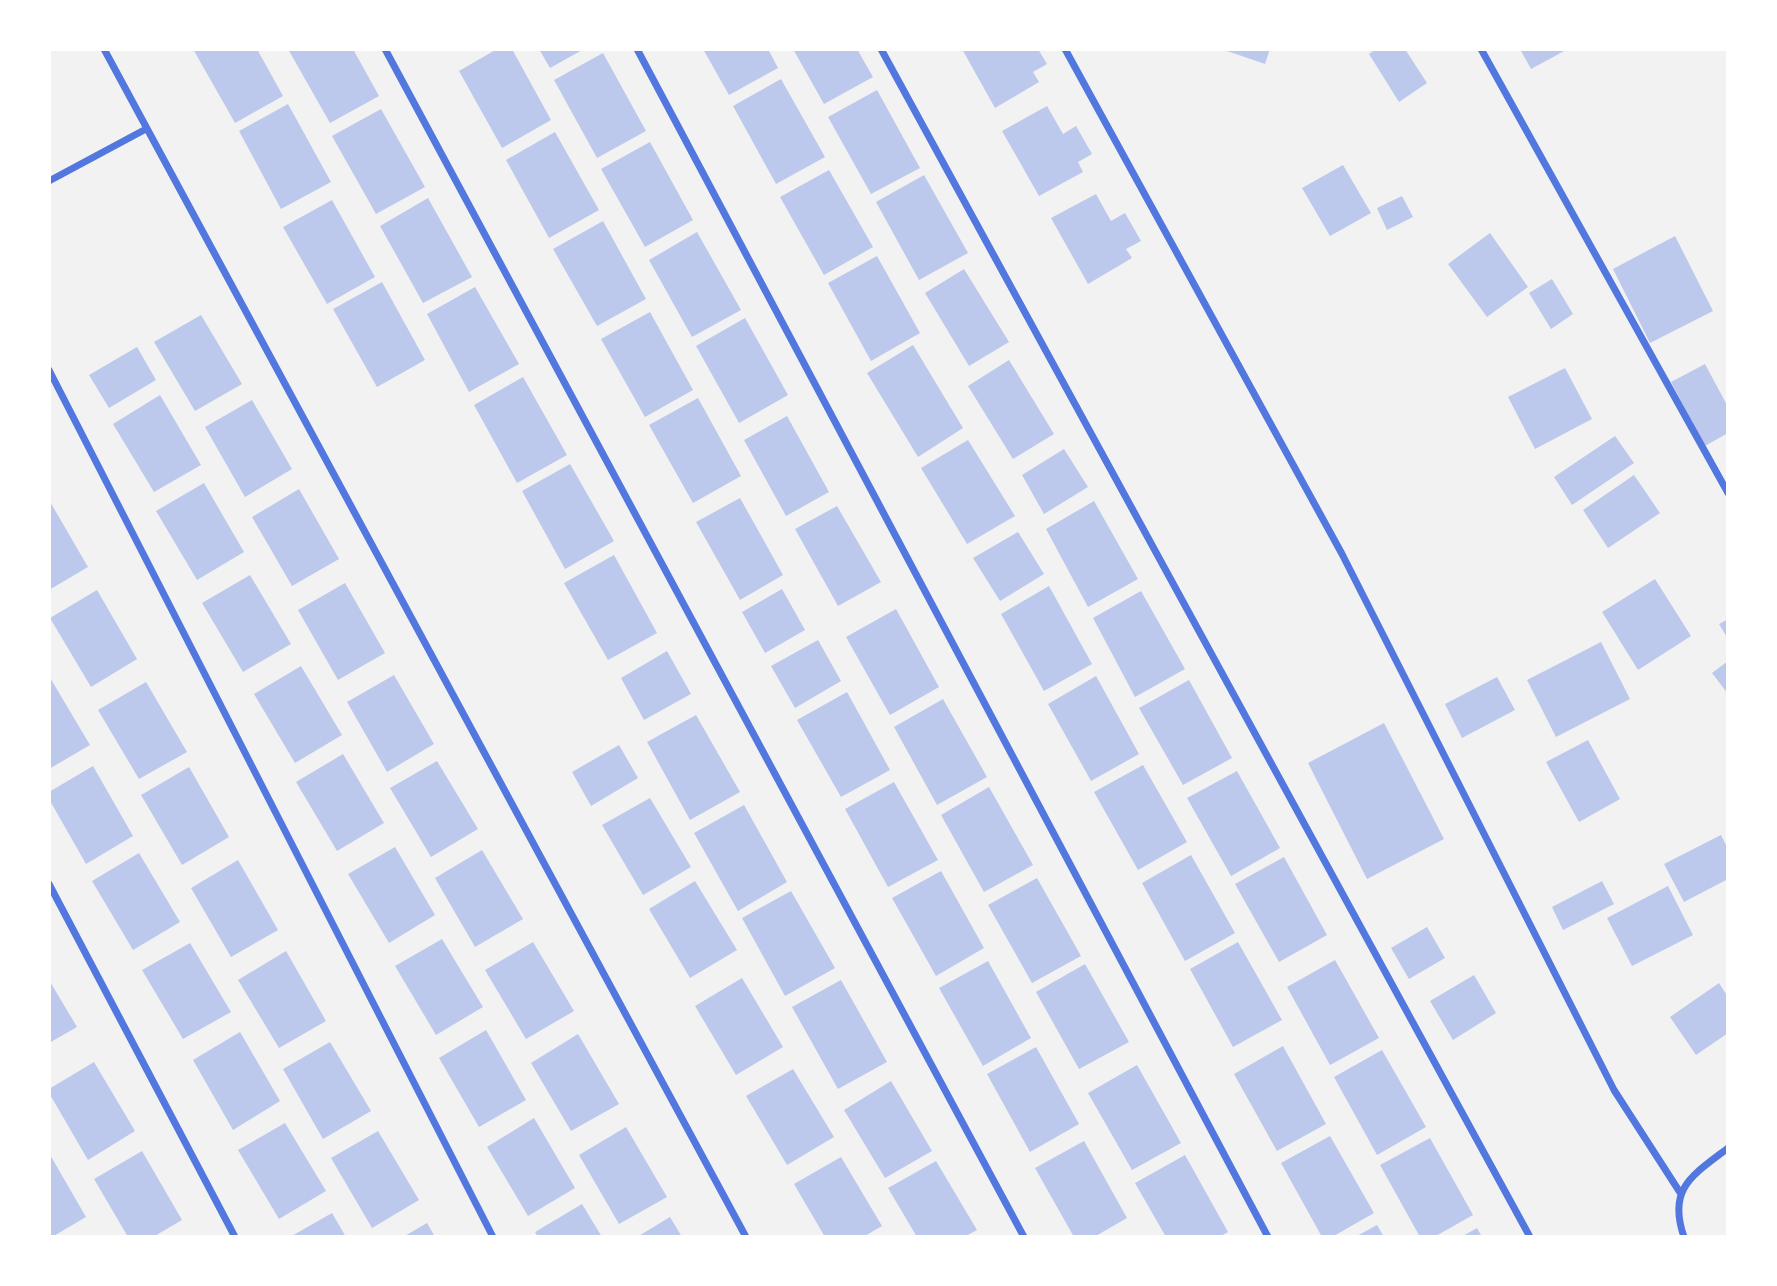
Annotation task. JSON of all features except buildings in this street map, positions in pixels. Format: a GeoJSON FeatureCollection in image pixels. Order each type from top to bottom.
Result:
{"type":"FeatureCollection","features":[{"type":"Feature","properties":{"kind":"street"},"geometry":{"type":"LineString","coordinates":[[104,49],[746,1237]]}},
{"type":"Feature","properties":{"kind":"street"},"geometry":{"type":"LineString","coordinates":[[385,49],[1024,1237]]}},
{"type":"Feature","properties":{"kind":"street"},"geometry":{"type":"LineString","coordinates":[[637,49],[1268,1237]]}},
{"type":"Feature","properties":{"kind":"street"},"geometry":{"type":"LineString","coordinates":[[881,49],[1530,1237]]}},
{"type":"Feature","properties":{"kind":"street"},"geometry":{"type":"LineString","coordinates":[[1065,49],[1342,554],[1614,1090],[1681,1195]]}},
{"type":"Feature","properties":{"kind":"street"},"geometry":{"type":"LineString","coordinates":[[1481,49],[1728,493]]}},
{"type":"Feature","properties":{"kind":"street"},"geometry":{"type":"LineString","coordinates":[[49,181],[146,129]]}},
{"type":"Feature","properties":{"kind":"street"},"geometry":{"type":"LineString","coordinates":[[49,370],[493,1237]]}},
{"type":"Feature","properties":{"kind":"street"},"geometry":{"type":"LineString","coordinates":[[49,884],[235,1237]]}},
{"type":"Feature","properties":{"kind":"street"},"geometry":{"type":"LineString","coordinates":[[1684,1237],[1677,1217],[1681,1195],[1691,1176],[1728,1148]]}}]}
